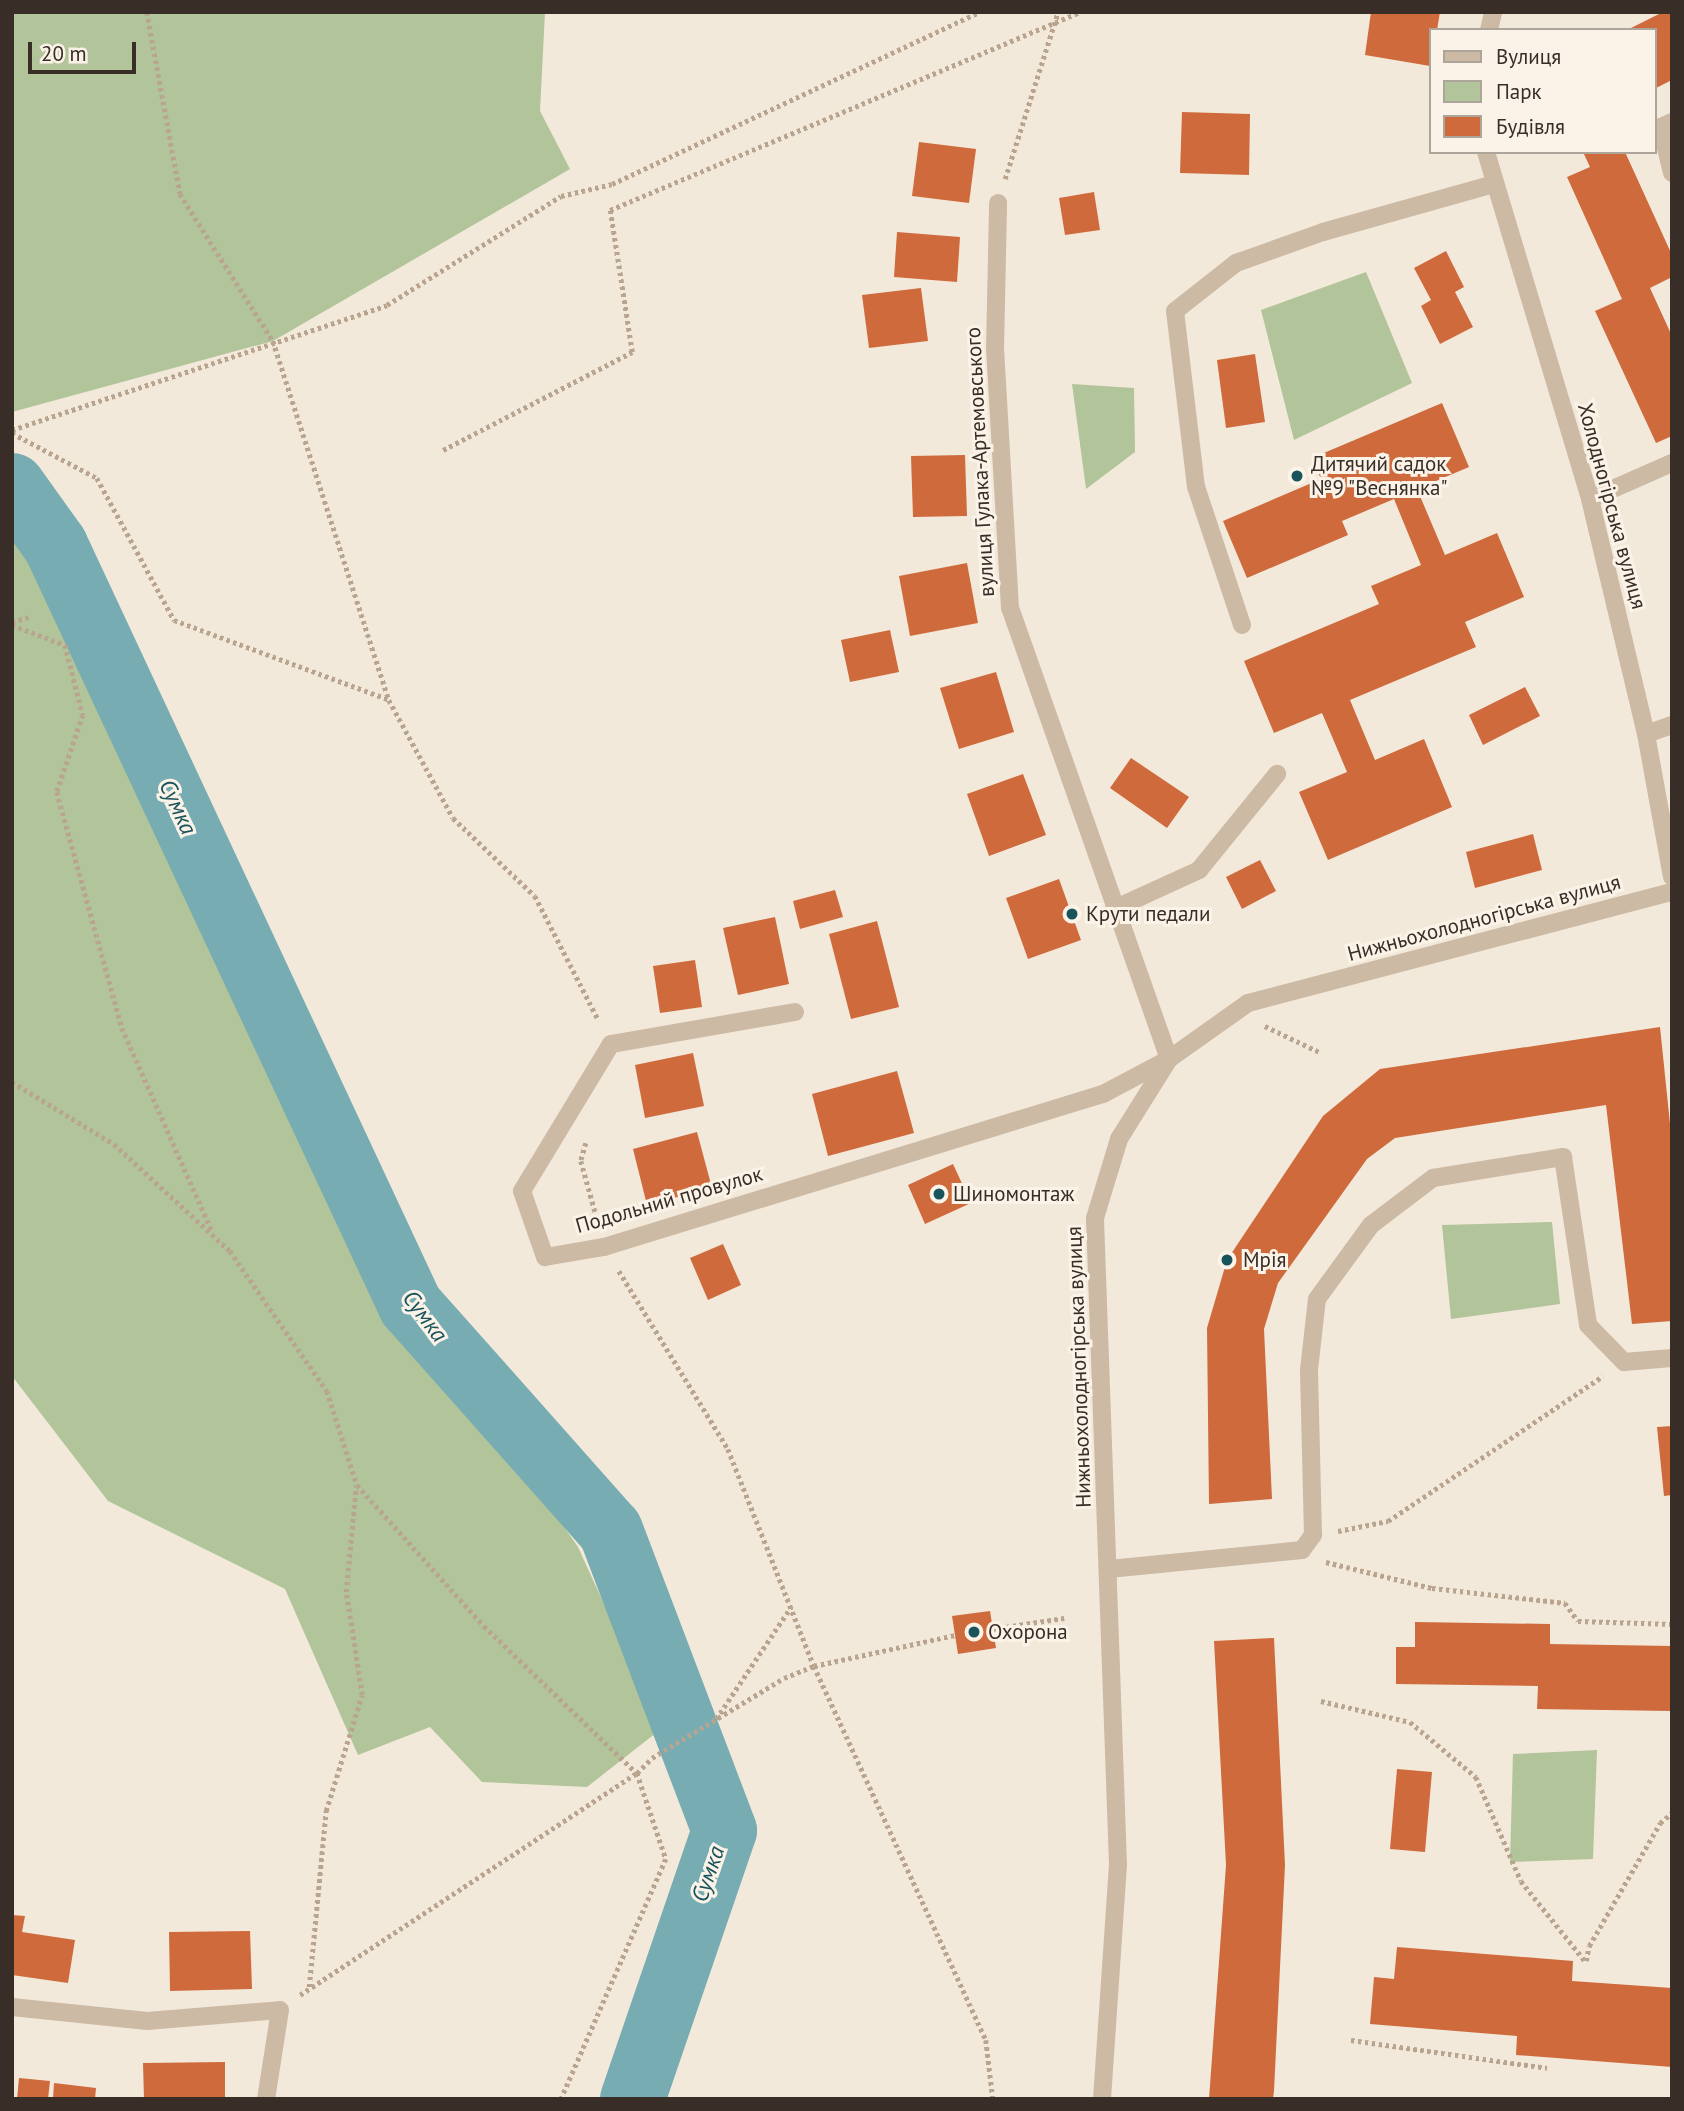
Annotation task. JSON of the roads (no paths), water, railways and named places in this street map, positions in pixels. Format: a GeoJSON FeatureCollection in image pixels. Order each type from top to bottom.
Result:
{"type":"FeatureCollection","features":[{"type":"Feature","properties":{"kind":"street"},"geometry":{"type":"LineString","coordinates":[[1672,122],[1661,127],[1672,173]]}},
{"type":"Feature","properties":{"kind":"street","name":"Холодногірська вулиця"},"geometry":{"type":"LineString","coordinates":[[1486,154],[1590,499],[1646,734],[1672,877]]}},
{"type":"Feature","properties":{"kind":"street"},"geometry":{"type":"LineString","coordinates":[[1242,625],[1196,487],[1175,311],[1236,263],[1323,232],[1494,184]]}},
{"type":"Feature","properties":{"kind":"street","name":"вулиця Гулака-Артемовського"},"geometry":{"type":"LineString","coordinates":[[998,203],[995,350],[1010,608],[1169,1059]]}},
{"type":"Feature","properties":{"kind":"street"},"geometry":{"type":"LineString","coordinates":[[1590,499],[1672,463]]}},
{"type":"Feature","properties":{"kind":"street"},"geometry":{"type":"LineString","coordinates":[[1646,734],[1672,725]]}},
{"type":"Feature","properties":{"kind":"street"},"geometry":{"type":"LineString","coordinates":[[1114,909],[1199,870],[1277,774]]}},
{"type":"Feature","properties":{"kind":"street","name":"Нижньохолодногірська вулиця"},"geometry":{"type":"LineString","coordinates":[[1102,2099],[1118,1865],[1095,1218],[1119,1139],[1169,1059],[1248,1003],[1672,892]]}},
{"type":"Feature","properties":{"kind":"street","name":"Подольний провулок"},"geometry":{"type":"LineString","coordinates":[[796,1012],[611,1044],[522,1191],[545,1257],[604,1247],[1103,1094],[1169,1059]]}},
{"type":"Feature","properties":{"kind":"street"},"geometry":{"type":"LineString","coordinates":[[1109,1569],[1303,1550],[1313,1535],[1309,1370],[1317,1299],[1371,1224],[1433,1178],[1563,1157],[1588,1325],[1624,1362],[1672,1358]]}},
{"type":"Feature","properties":{"kind":"street"},"geometry":{"type":"LineString","coordinates":[[12,2007],[147,2021],[279,2010],[266,2099]]}},
{"type":"Feature","properties":{"kind":"waterway","name":"Сумка"},"geometry":{"type":"LineString","coordinates":[[12,485],[55,545],[410,1305],[610,1530],[724,1830],[632,2099]]}},
{"type":"Feature","properties":{"kind":"place","name":"Дитячий садок №9 \"Веснянка\""},"geometry":{"type":"Point","coordinates":[1297,476]}},
{"type":"Feature","properties":{"kind":"place","name":"Крути педали"},"geometry":{"type":"Point","coordinates":[1072,914]}},
{"type":"Feature","properties":{"kind":"place","name":"Шиномонтаж"},"geometry":{"type":"Point","coordinates":[939,1194]}},
{"type":"Feature","properties":{"kind":"place","name":"Мрія"},"geometry":{"type":"Point","coordinates":[1227,1260]}},
{"type":"Feature","properties":{"kind":"place","name":"Охорона"},"geometry":{"type":"Point","coordinates":[974,1632]}}]}
